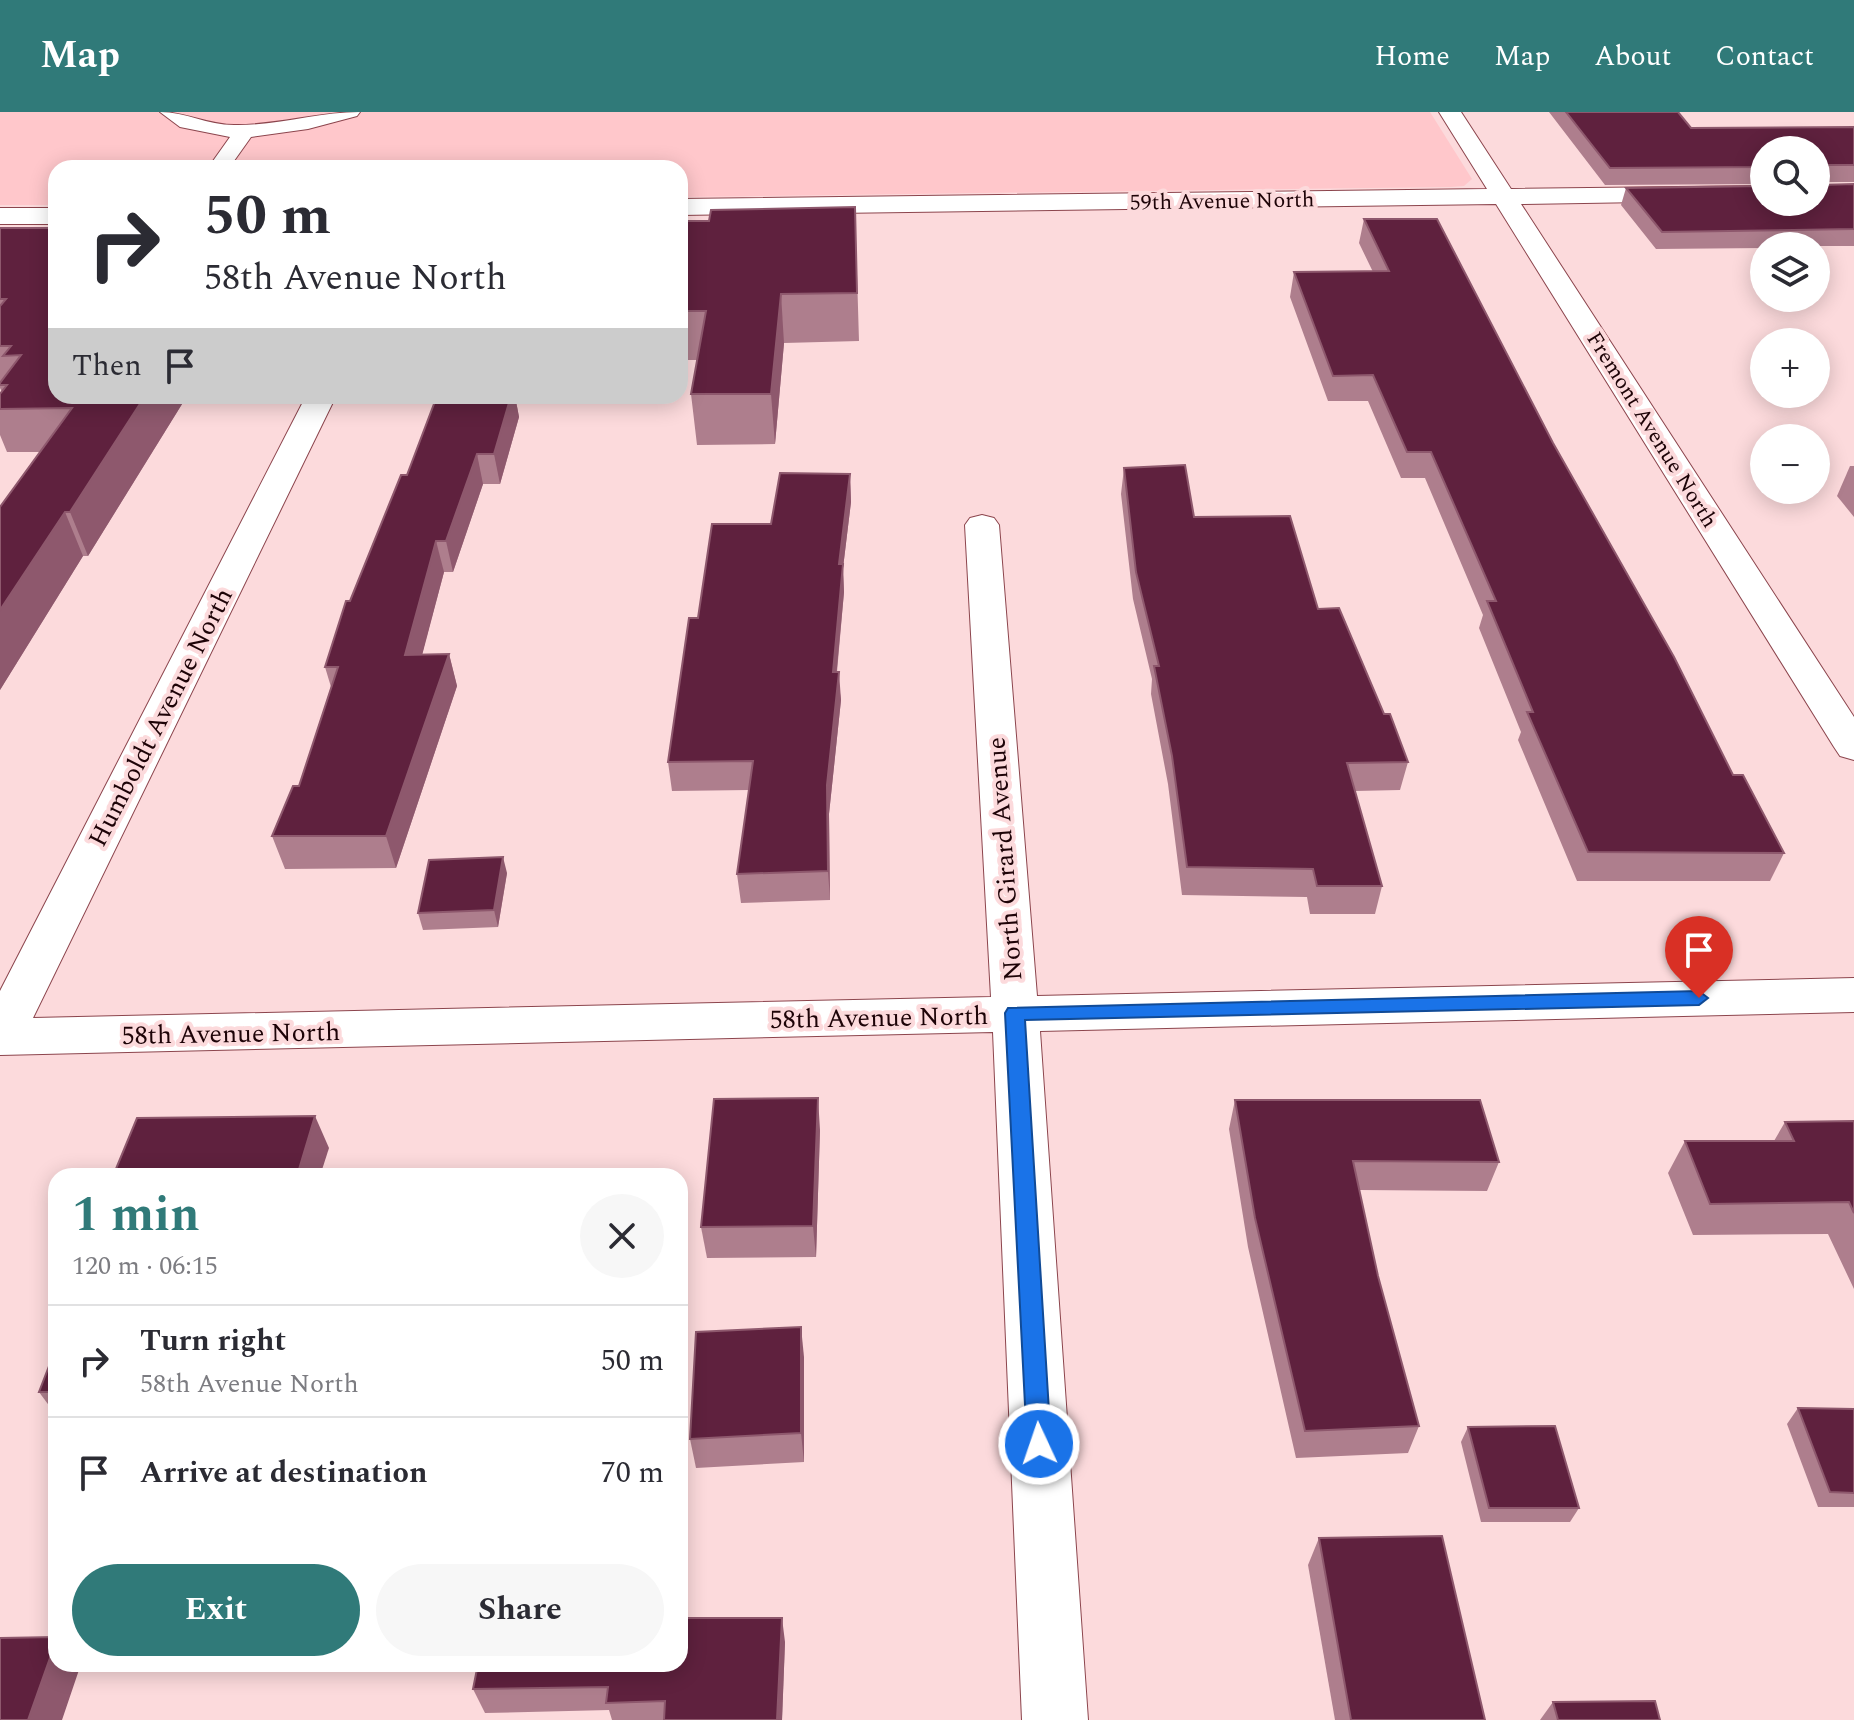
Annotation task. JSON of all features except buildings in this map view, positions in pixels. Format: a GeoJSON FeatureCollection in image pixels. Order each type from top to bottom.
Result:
{"type":"FeatureCollection","features":[{"type":"Feature","properties":{"kind":"street","name":"Fremont Avenue North"},"geometry":{"type":"LineString","coordinates":[[1450,112],[1854,747]]}},
{"type":"Feature","properties":{"kind":"street","name":"59th Avenue North"},"geometry":{"type":"LineString","coordinates":[[688,207],[1750,193]]}},
{"type":"Feature","properties":{"kind":"street"},"geometry":{"type":"LineString","coordinates":[[0,216],[48,216]]}},
{"type":"Feature","properties":{"kind":"street","name":"Humboldt Avenue North"},"geometry":{"type":"LineString","coordinates":[[0,1037],[317,404]]}},
{"type":"Feature","properties":{"kind":"street","name":"North Girard Avenue"},"geometry":{"type":"LineString","coordinates":[[982,525],[1015,1013],[1055,1720]]}},
{"type":"Feature","properties":{"kind":"street","name":"58th Avenue North"},"geometry":{"type":"LineString","coordinates":[[0,1037],[1854,995]]}},
{"type":"Feature","properties":{"kind":"lane"},"geometry":{"type":"LineString","coordinates":[[170,112],[187,123],[245,131],[296,126],[350,112]]}},
{"type":"Feature","properties":{"kind":"lane"},"geometry":{"type":"LineString","coordinates":[[224,160],[245,131]]}},
{"type":"Feature","properties":{"kind":"lane"},"geometry":{"type":"LineString","coordinates":[[25,237],[48,231]]}},
{"type":"Feature","properties":{"kind":"shaded area"},"geometry":{"type":"Polygon","coordinates":[[[0,112],[1430,112],[1472,179],[1464,186],[1451,187],[688,197],[688,160],[48,160],[48,205],[0,205],[0,112]]]}},
{"type":"Feature","properties":{"kind":"route"},"geometry":{"type":"LineString","coordinates":[[1039,1444],[1015,1013],[1699,998]]}}]}
